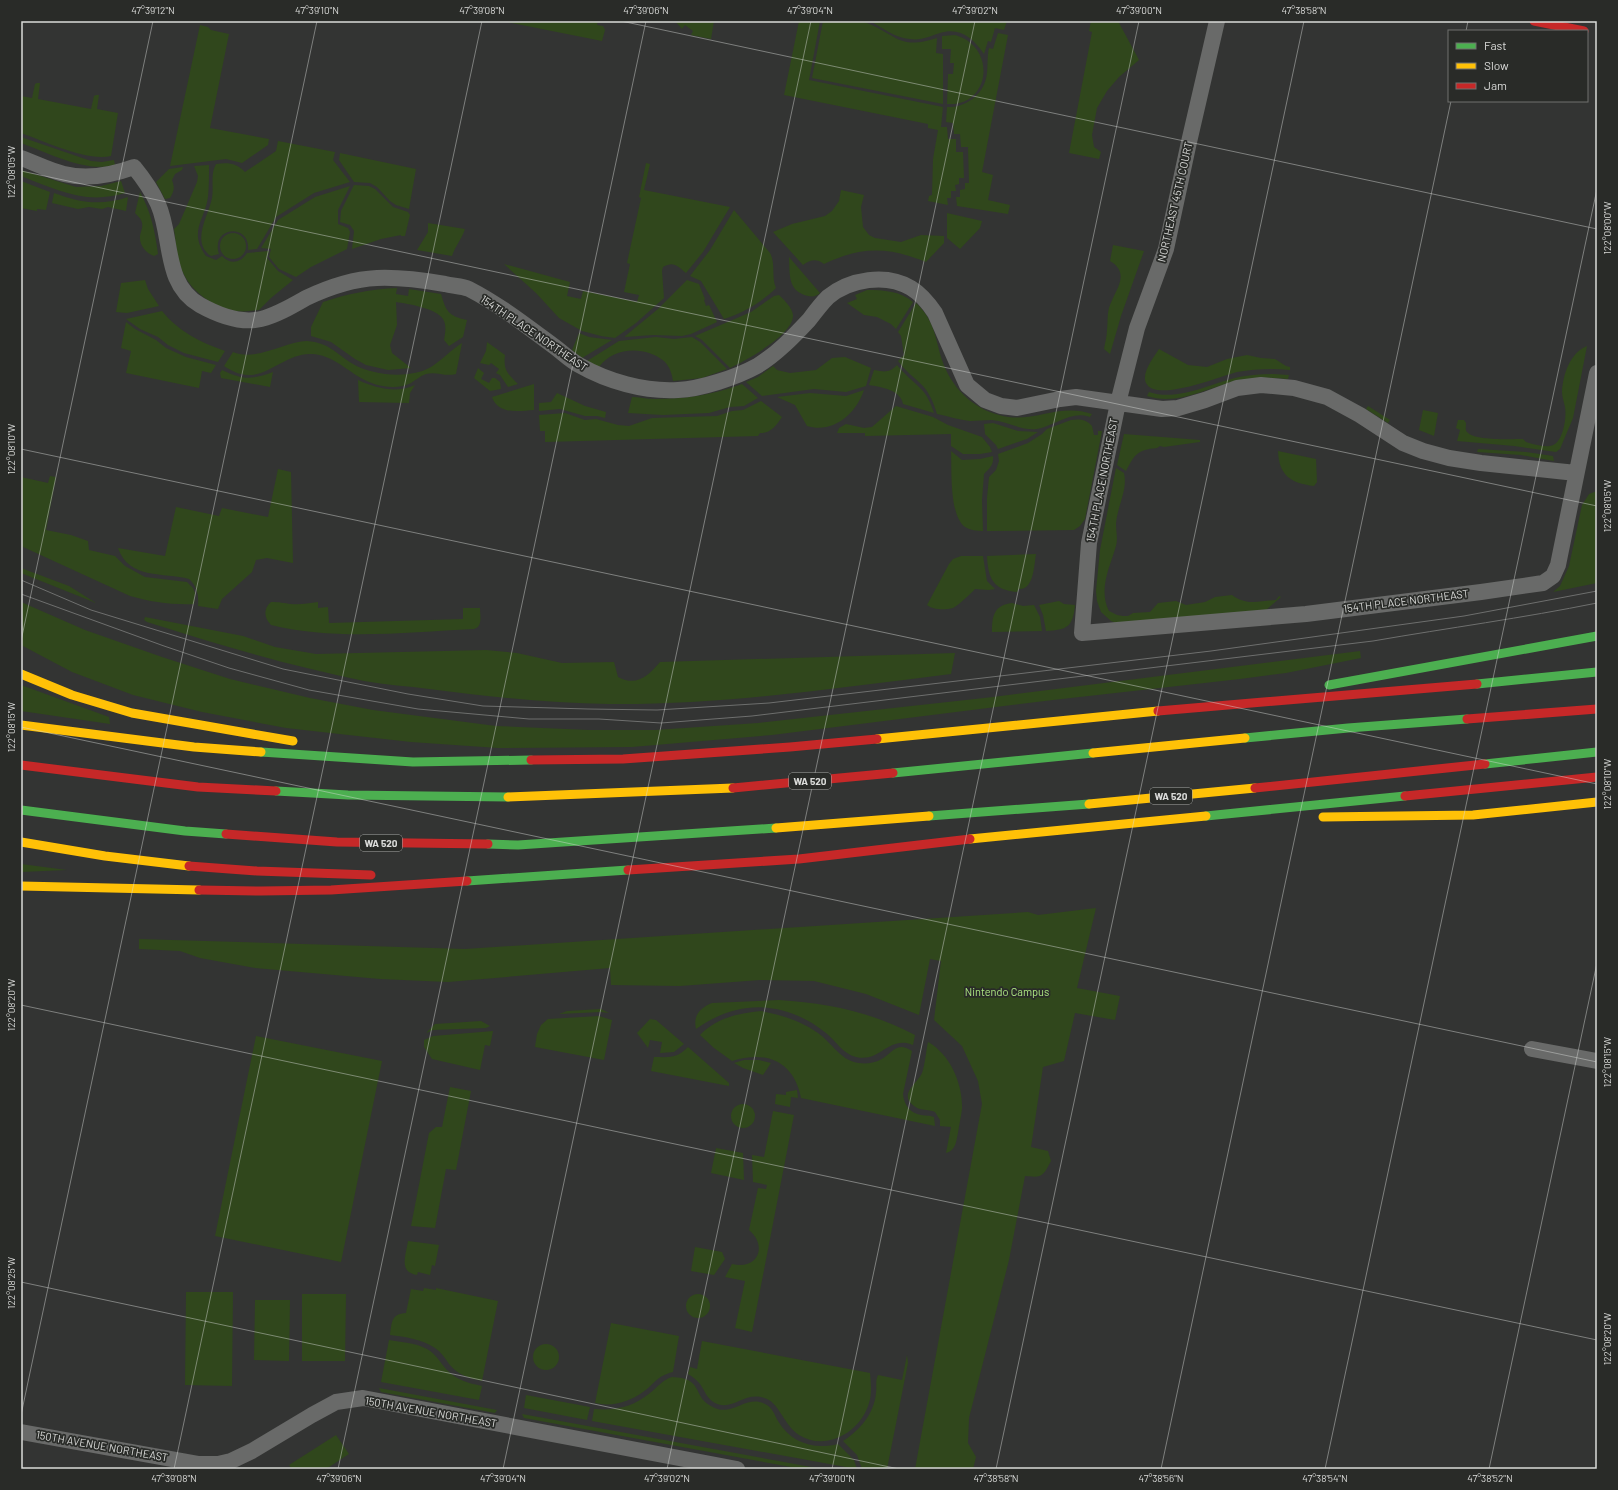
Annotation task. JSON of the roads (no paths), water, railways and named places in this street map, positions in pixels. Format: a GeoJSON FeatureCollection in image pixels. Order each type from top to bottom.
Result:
{"type":"FeatureCollection","features":[{"type":"Feature","properties":{"kind":"main road"},"geometry":{"type":"LineString","coordinates":[[1534,21],[1584,29]]}},
{"type":"Feature","properties":{"kind":"main road"},"geometry":{"type":"LineString","coordinates":[[1317,686],[1597,636]]}},
{"type":"Feature","properties":{"kind":"main road"},"geometry":{"type":"LineString","coordinates":[[21,725],[194,747],[413,762],[623,759],[790,747],[1191,708],[1421,690],[1597,672]]}},
{"type":"Feature","properties":{"kind":"main road"},"geometry":{"type":"LineString","coordinates":[[21,674],[72,695],[132,713],[299,742]]}},
{"type":"Feature","properties":{"kind":"main road"},"geometry":{"type":"LineString","coordinates":[[1191,708],[1301,689]]}},
{"type":"Feature","properties":{"kind":"main road","name":"WA 520"},"geometry":{"type":"LineString","coordinates":[[21,764],[198,787],[348,795],[528,797],[749,787],[1348,728],[1597,709]]}},
{"type":"Feature","properties":{"kind":"main road"},"geometry":{"type":"LineString","coordinates":[[329,747],[413,762]]}},
{"type":"Feature","properties":{"kind":"main road","name":"WA 520"},"geometry":{"type":"LineString","coordinates":[[21,810],[185,831],[337,842],[518,845],[743,831],[1097,803],[1348,779],[1597,752]]}},
{"type":"Feature","properties":{"kind":"main road"},"geometry":{"type":"LineString","coordinates":[[21,886],[261,892],[331,890],[799,859],[938,842],[1597,777]]}},
{"type":"Feature","properties":{"kind":"main road"},"geometry":{"type":"LineString","coordinates":[[1316,817],[1473,815],[1597,802]]}},
{"type":"Feature","properties":{"kind":"main road"},"geometry":{"type":"LineString","coordinates":[[1174,819],[1284,818]]}},
{"type":"Feature","properties":{"kind":"main road"},"geometry":{"type":"LineString","coordinates":[[21,842],[89,854],[190,867],[318,874],[382,875]]}},
{"type":"Feature","properties":{"kind":"main road"},"geometry":{"type":"LineString","coordinates":[[406,876],[510,878]]}},
{"type":"Feature","properties":{"kind":"street","name":"NORTHEAST 45TH COURT"},"geometry":{"type":"LineString","coordinates":[[1118,403],[1137,328],[1166,249],[1217,21]]}},
{"type":"Feature","properties":{"kind":"street","name":"154TH PLACE NORTHEAST"},"geometry":{"type":"LineString","coordinates":[[21,158],[64,174],[84,176],[108,175],[134,167],[142,176],[158,205],[172,270],[179,284],[186,295],[198,304],[220,316],[259,319],[343,284],[374,278],[404,278],[466,288],[498,305],[576,364],[606,379],[646,388],[678,390],[720,382],[758,366],[782,347],[803,326],[826,298],[836,291],[858,282],[889,280],[909,287],[928,304],[935,313],[966,385],[985,400],[1001,406],[1018,408],[1060,399],[1076,398],[1118,403],[1089,542],[1082,633],[1306,614],[1543,582],[1553,576],[1558,565],[1597,373]]}},
{"type":"Feature","properties":{"kind":"street"},"geometry":{"type":"LineString","coordinates":[[1118,403],[1162,408],[1178,408],[1237,388],[1261,385],[1294,388],[1326,397],[1360,415],[1403,443],[1423,451],[1449,458],[1481,463],[1576,473]]}},
{"type":"Feature","properties":{"kind":"street"},"geometry":{"type":"LineString","coordinates":[[1532,1049],[1597,1061]]}},
{"type":"Feature","properties":{"kind":"street","name":"150TH AVENUE NORTHEAST"},"geometry":{"type":"LineString","coordinates":[[21,1432],[198,1464],[218,1464],[231,1461],[252,1451],[336,1402],[363,1398],[737,1469]]}},
{"type":"Feature","properties":{"kind":"tram line"},"geometry":{"type":"LineString","coordinates":[[21,580],[91,610],[283,669],[408,694],[483,706],[657,710],[769,703],[1211,651],[1464,616],[1597,591]]}},
{"type":"Feature","properties":{"kind":"tram line"},"geometry":{"type":"LineString","coordinates":[[21,594],[229,668],[309,690],[418,709],[529,719],[599,719],[661,723],[752,716],[1373,641],[1597,603]]}},
{"type":"Feature","properties":{"kind":"park label","name":"Nintendo Campus"},"geometry":{"type":"Point","coordinates":[1007,992]}}]}
